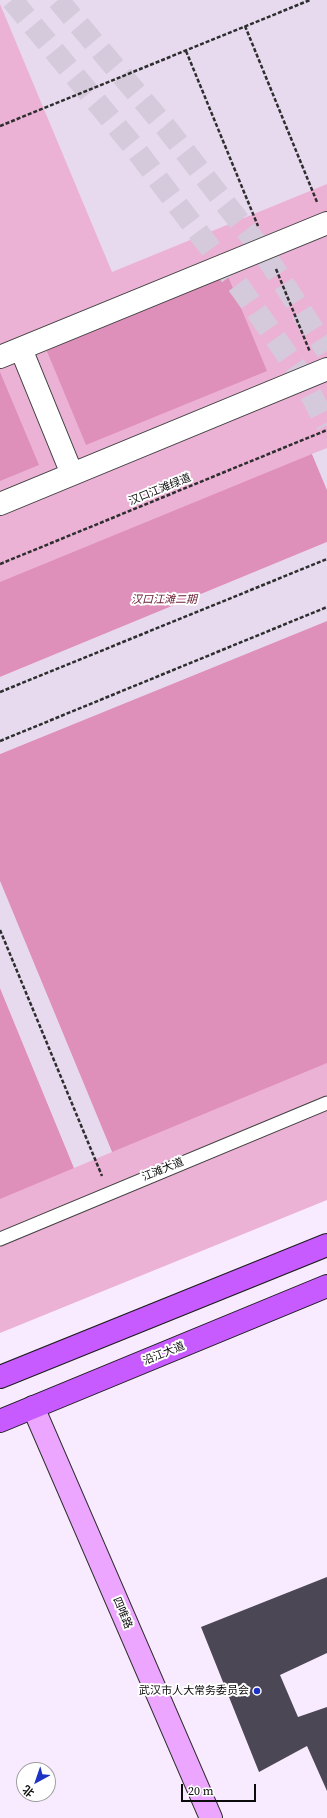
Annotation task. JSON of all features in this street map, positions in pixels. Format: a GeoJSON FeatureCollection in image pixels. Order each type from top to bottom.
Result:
{"type":"FeatureCollection","features":[{"type":"Feature","properties":{"kind":"main road"},"geometry":{"type":"LineString","coordinates":[[0,1378],[327,1245]]}},
{"type":"Feature","properties":{"kind":"main road","name":"沿江大道"},"geometry":{"type":"LineString","coordinates":[[0,1421],[327,1286]]}},
{"type":"Feature","properties":{"kind":"street"},"geometry":{"type":"LineString","coordinates":[[0,358],[326,224]]}},
{"type":"Feature","properties":{"kind":"street"},"geometry":{"type":"LineString","coordinates":[[21,349],[72,474]]}},
{"type":"Feature","properties":{"kind":"street"},"geometry":{"type":"LineString","coordinates":[[0,504],[323,370]]}},
{"type":"Feature","properties":{"kind":"street","name":"四唯路"},"geometry":{"type":"LineString","coordinates":[[33,1408],[211,1818]]}},
{"type":"Feature","properties":{"kind":"lane","name":"江滩大道"},"geometry":{"type":"LineString","coordinates":[[0,1239],[327,1103]]}},
{"type":"Feature","properties":{"kind":"path"},"geometry":{"type":"LineString","coordinates":[[0,126],[310,0]]}},
{"type":"Feature","properties":{"kind":"path"},"geometry":{"type":"LineString","coordinates":[[245,26],[326,224]]}},
{"type":"Feature","properties":{"kind":"path"},"geometry":{"type":"LineString","coordinates":[[186,51],[267,248],[323,370]]}},
{"type":"Feature","properties":{"kind":"path","name":"汉口江滩绿道"},"geometry":{"type":"LineString","coordinates":[[0,564],[327,430]]}},
{"type":"Feature","properties":{"kind":"path"},"geometry":{"type":"LineString","coordinates":[[0,692],[327,559]]}},
{"type":"Feature","properties":{"kind":"path"},"geometry":{"type":"LineString","coordinates":[[0,741],[327,607]]}},
{"type":"Feature","properties":{"kind":"path"},"geometry":{"type":"LineString","coordinates":[[0,930],[109,1193]]}},
{"type":"Feature","properties":{"kind":"green space","name":"汉口江滩二期"},"geometry":{"type":"Polygon","coordinates":[[[0,0],[327,0],[327,1200],[0,1333],[0,0]]]}},
{"type":"Feature","properties":{"kind":"green space"},"geometry":{"type":"Polygon","coordinates":[[[227,274],[267,371],[86,445],[46,349],[227,274]]]}},
{"type":"Feature","properties":{"kind":"green space"},"geometry":{"type":"Polygon","coordinates":[[[0,372],[39,465],[0,481],[0,372]]]}},
{"type":"Feature","properties":{"kind":"green space"},"geometry":{"type":"Polygon","coordinates":[[[312,454],[327,490],[327,542],[0,677],[0,582],[312,454]]]}},
{"type":"Feature","properties":{"kind":"green space"},"geometry":{"type":"Polygon","coordinates":[[[327,621],[327,1063],[112,1152],[0,881],[0,754],[327,621]]]}},
{"type":"Feature","properties":{"kind":"green space"},"geometry":{"type":"Polygon","coordinates":[[[0,988],[74,1168],[0,1199],[0,988]]]}},
{"type":"Feature","properties":{"kind":"shaded area"},"geometry":{"type":"Polygon","coordinates":[[[0,0],[327,0],[327,184],[112,272],[0,4],[0,0]]]}},
{"type":"Feature","properties":{"kind":"shaded area"},"geometry":{"type":"Polygon","coordinates":[[[327,448],[327,490],[312,454],[327,448]]]}},
{"type":"Feature","properties":{"kind":"shaded area"},"geometry":{"type":"Polygon","coordinates":[[[327,542],[327,621],[0,754],[0,677],[327,542]]]}},
{"type":"Feature","properties":{"kind":"shaded area"},"geometry":{"type":"Polygon","coordinates":[[[0,881],[112,1152],[74,1168],[0,988],[0,881]]]}},
{"type":"Feature","properties":{"kind":"building","name":"武汉市人大常务委员会"},"geometry":{"type":"Polygon","coordinates":[[[327,1577],[327,1653],[280,1675],[298,1717],[327,1707],[327,1791],[307,1746],[259,1772],[201,1627],[327,1577]]]}},
{"type":"Feature","properties":{"kind":"tunnel"},"geometry":{"type":"LineString","coordinates":[[12,0],[133,146],[241,289],[299,372],[327,425]]}},
{"type":"Feature","properties":{"kind":"tunnel"},"geometry":{"type":"LineString","coordinates":[[58,0],[168,130],[264,253],[327,351]]}},
{"type":"Feature","properties":{"kind":"place","name":"武汉市人大常务委员会"},"geometry":{"type":"Point","coordinates":[257,1691]}}]}
